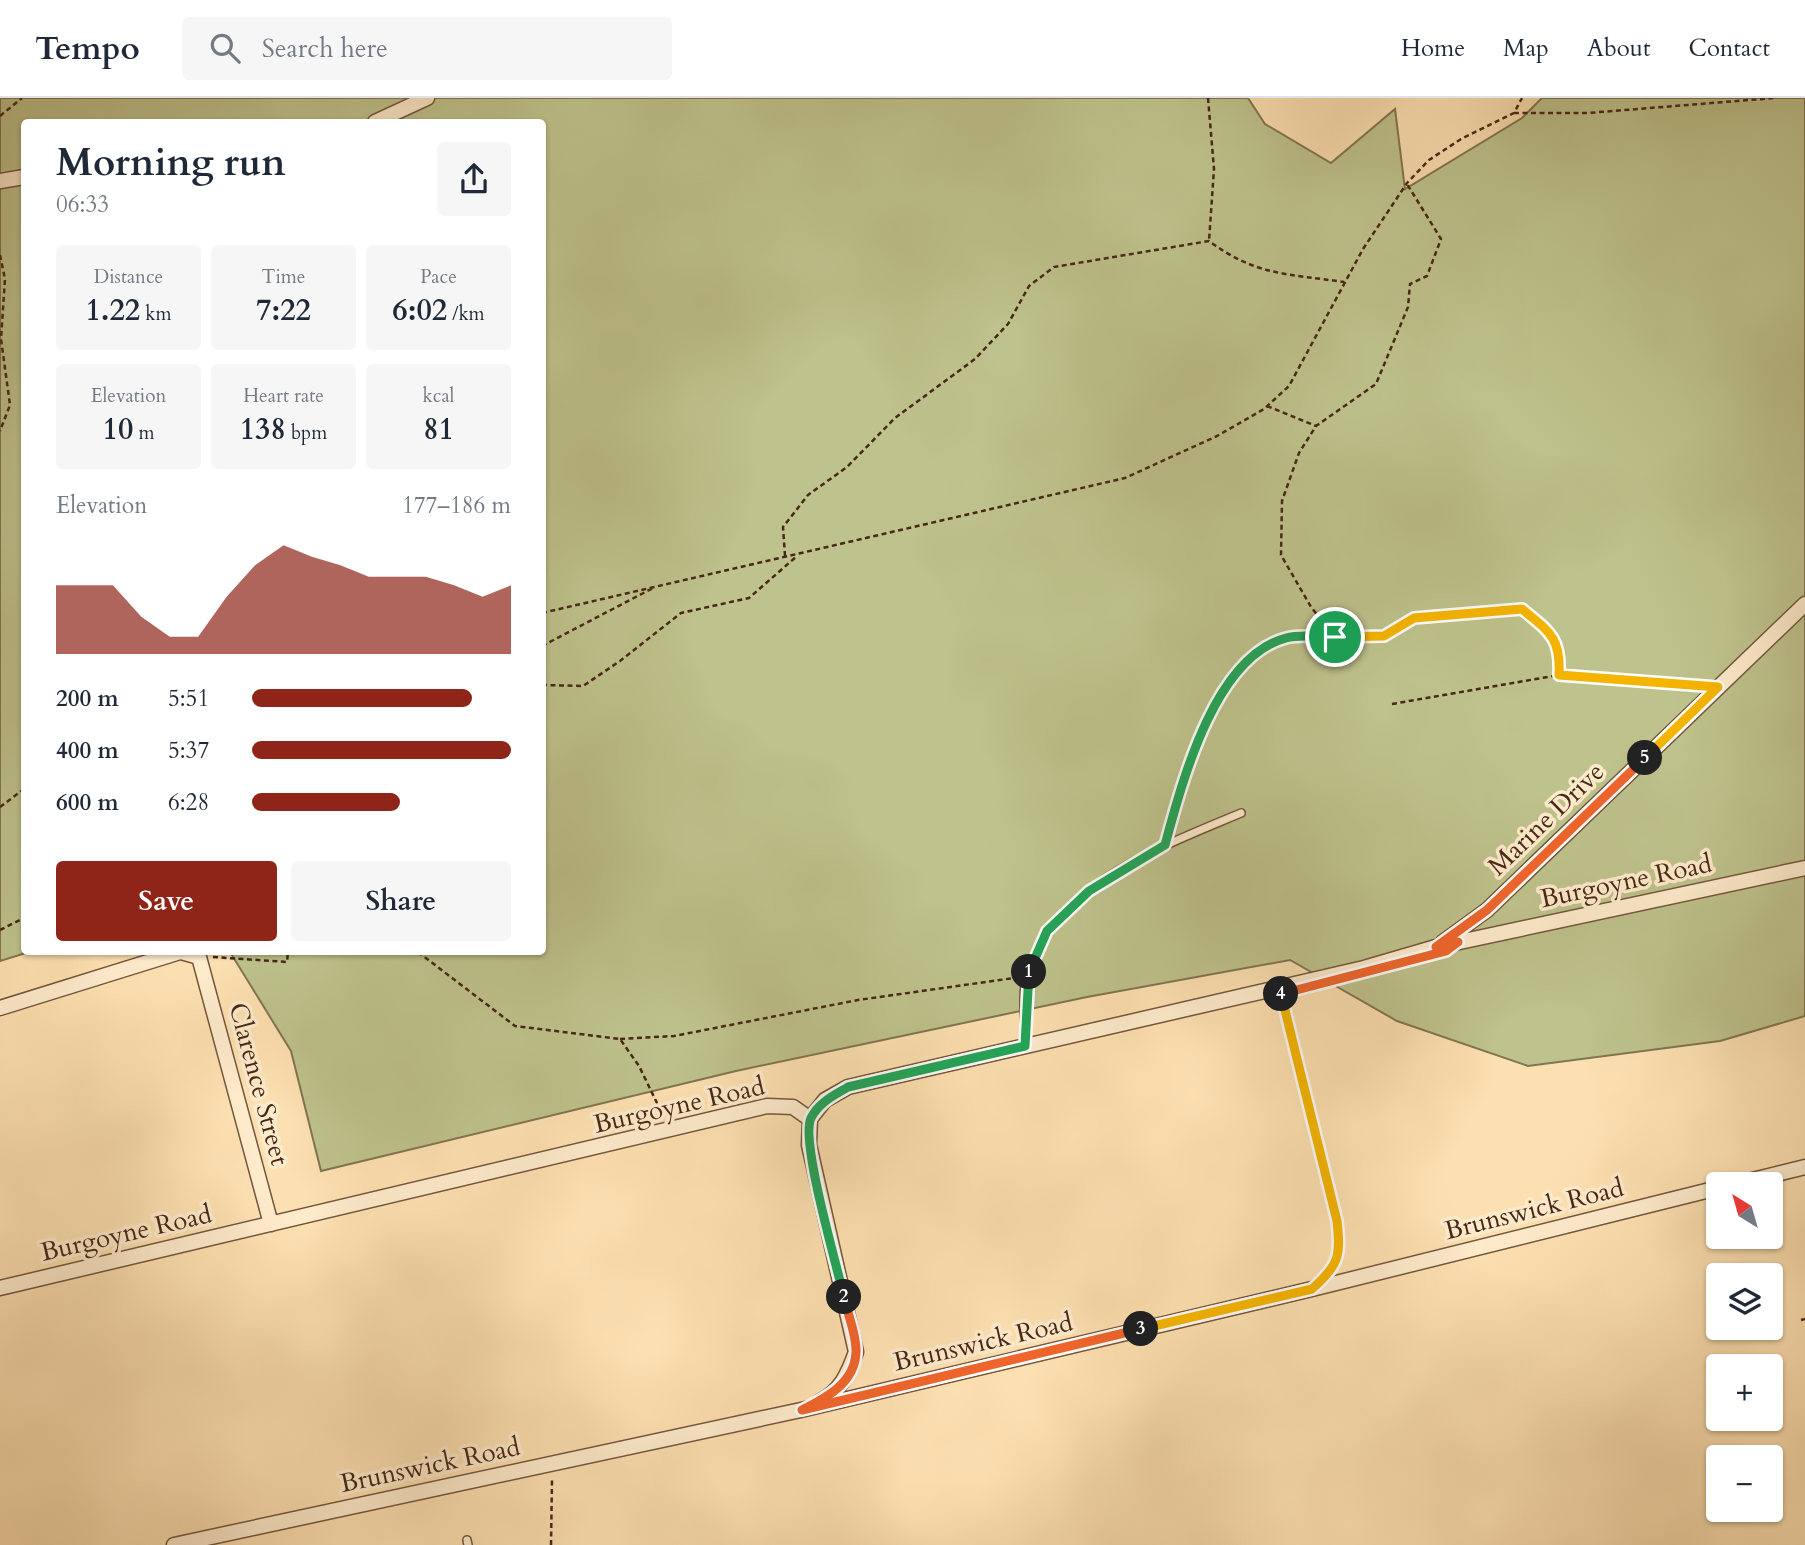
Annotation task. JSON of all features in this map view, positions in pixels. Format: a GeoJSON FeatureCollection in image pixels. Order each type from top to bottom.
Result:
{"type":"FeatureCollection","features":[{"type":"Feature","properties":{"kind":"street"},"geometry":{"type":"LineString","coordinates":[[382,119],[427,98]]}},
{"type":"Feature","properties":{"kind":"street"},"geometry":{"type":"LineString","coordinates":[[1,180],[21,177]]}},
{"type":"Feature","properties":{"kind":"street","name":"Marine Drive"},"geometry":{"type":"LineString","coordinates":[[1436,947],[1487,910],[1805,604]]}},
{"type":"Feature","properties":{"kind":"street","name":"Burgoyne Road"},"geometry":{"type":"LineString","coordinates":[[0,1288],[767,1106],[793,1107],[810,1119],[825,1100],[848,1087],[1364,968],[1436,947],[1805,868]]}},
{"type":"Feature","properties":{"kind":"street"},"geometry":{"type":"LineString","coordinates":[[0,1008],[171,955]]}},
{"type":"Feature","properties":{"kind":"street"},"geometry":{"type":"LineString","coordinates":[[192,955],[200,957]]}},
{"type":"Feature","properties":{"kind":"street","name":"Clarence Street"},"geometry":{"type":"LineString","coordinates":[[200,957],[271,1224]]}},
{"type":"Feature","properties":{"kind":"street"},"geometry":{"type":"LineString","coordinates":[[802,1410],[832,1395],[847,1377],[856,1352],[809,1145],[810,1119]]}},
{"type":"Feature","properties":{"kind":"street"},"geometry":{"type":"LineString","coordinates":[[1783,1172],[1805,1167]]}},
{"type":"Feature","properties":{"kind":"street","name":"Brunswick Road"},"geometry":{"type":"LineString","coordinates":[[174,1545],[802,1410],[1312,1289],[1706,1191]]}},
{"type":"Feature","properties":{"kind":"lane"},"geometry":{"type":"LineString","coordinates":[[1025,1046],[1026,978],[1047,931],[1081,898],[1165,845],[1241,813]]}},
{"type":"Feature","properties":{"kind":"path"},"geometry":{"type":"LineString","coordinates":[[0,116],[22,98]]}},
{"type":"Feature","properties":{"kind":"path"},"geometry":{"type":"LineString","coordinates":[[1208,98],[1214,169],[1209,241]]}},
{"type":"Feature","properties":{"kind":"path"},"geometry":{"type":"LineString","coordinates":[[1514,113],[1522,98]]}},
{"type":"Feature","properties":{"kind":"path"},"geometry":{"type":"LineString","coordinates":[[546,612],[1125,478],[1217,436],[1268,406],[1289,386],[1345,282],[1406,183],[1429,160],[1461,139],[1514,113],[1588,113],[1774,98]]}},
{"type":"Feature","properties":{"kind":"path"},"geometry":{"type":"LineString","coordinates":[[1335,637],[1311,607],[1281,555],[1282,501],[1299,453],[1316,426],[1376,384],[1408,307],[1410,284],[1427,276],[1441,239],[1406,183]]}},
{"type":"Feature","properties":{"kind":"path"},"geometry":{"type":"LineString","coordinates":[[785,557],[783,527],[808,495],[847,467],[895,418],[975,359],[1007,324],[1029,286],[1054,267],[1209,241],[1234,260],[1257,269],[1345,282]]}},
{"type":"Feature","properties":{"kind":"path"},"geometry":{"type":"LineString","coordinates":[[0,255],[5,279],[1,339],[10,405],[0,432]]}},
{"type":"Feature","properties":{"kind":"path"},"geometry":{"type":"LineString","coordinates":[[1268,406],[1316,426]]}},
{"type":"Feature","properties":{"kind":"path"},"geometry":{"type":"LineString","coordinates":[[546,685],[583,686],[681,613],[749,598],[799,554]]}},
{"type":"Feature","properties":{"kind":"path"},"geometry":{"type":"LineString","coordinates":[[546,644],[656,587]]}},
{"type":"Feature","properties":{"kind":"path"},"geometry":{"type":"LineString","coordinates":[[1165,845],[1185,772],[1211,712],[1233,676],[1269,645],[1287,637],[1384,636],[1414,618],[1522,609],[1544,627],[1560,650],[1559,675]]}},
{"type":"Feature","properties":{"kind":"path"},"geometry":{"type":"LineString","coordinates":[[1392,704],[1559,675],[1718,687]]}},
{"type":"Feature","properties":{"kind":"path"},"geometry":{"type":"LineString","coordinates":[[0,807],[21,791]]}},
{"type":"Feature","properties":{"kind":"path"},"geometry":{"type":"LineString","coordinates":[[0,930],[21,920]]}},
{"type":"Feature","properties":{"kind":"path"},"geometry":{"type":"LineString","coordinates":[[200,957],[287,962],[288,955]]}},
{"type":"Feature","properties":{"kind":"path"},"geometry":{"type":"LineString","coordinates":[[421,955],[445,976],[515,1026],[620,1039],[674,1035],[858,1000],[996,979],[1026,978]]}},
{"type":"Feature","properties":{"kind":"path"},"geometry":{"type":"LineString","coordinates":[[1280,994],[1337,1221],[1340,1253],[1329,1274],[1312,1289]]}},
{"type":"Feature","properties":{"kind":"path"},"geometry":{"type":"LineString","coordinates":[[620,1039],[639,1066],[657,1103],[680,1111]]}},
{"type":"Feature","properties":{"kind":"path"},"geometry":{"type":"LineString","coordinates":[[551,1545],[552,1474]]}},
{"type":"Feature","properties":{"kind":"green space"},"geometry":{"type":"Polygon","coordinates":[[[0,98],[1248,98],[1265,124],[1331,163],[1395,109],[1405,189],[1522,118],[1542,98],[1805,98],[1805,1016],[1720,1041],[1528,1066],[1397,1021],[1290,960],[1087,997],[736,1071],[321,1171],[291,1051],[232,955],[546,955],[546,119],[21,119],[21,954],[0,961],[0,98]]]}},
{"type":"Feature","properties":{"kind":"route"},"geometry":{"type":"LineString","coordinates":[[1522,609],[1544,627],[1560,650],[1559,675],[1680,682],[1718,687],[1487,910],[1436,947],[1458,942],[1446,951],[1280,994],[1337,1221],[1340,1253],[1329,1274],[1312,1289],[802,1410],[832,1395],[847,1377],[856,1352],[809,1145],[810,1119],[825,1100],[848,1087],[1025,1046],[1026,978],[1047,931],[1089,891],[1165,845],[1185,772],[1211,712],[1233,676],[1269,645],[1287,637],[1335,637],[1384,636],[1414,618],[1522,609]]}}]}
